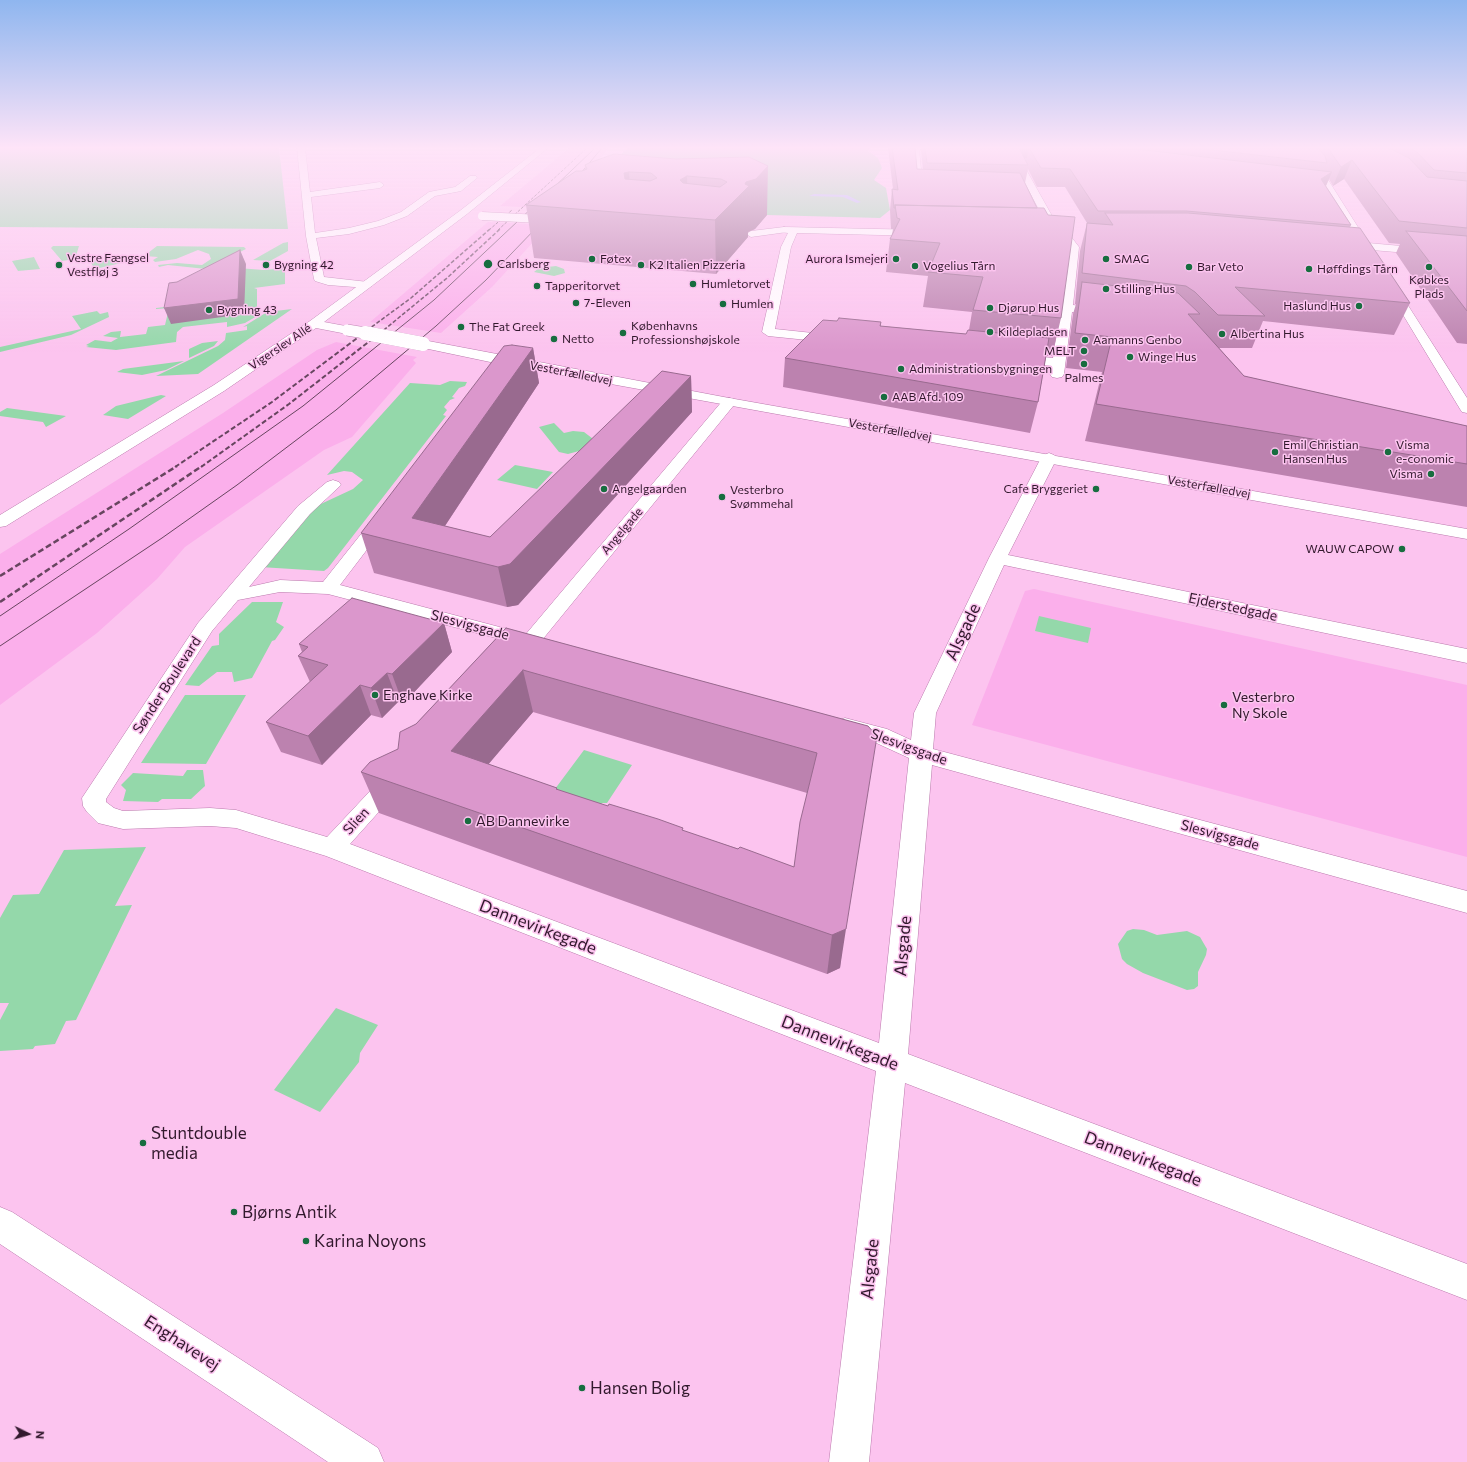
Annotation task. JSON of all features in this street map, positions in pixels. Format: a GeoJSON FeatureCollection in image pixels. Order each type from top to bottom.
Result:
{"type":"FeatureCollection","features":[{"type":"Feature","properties":{"kind":"street"},"geometry":{"type":"LineString","coordinates":[[309,216],[319,279],[328,282],[368,285]]}},
{"type":"Feature","properties":{"kind":"street"},"geometry":{"type":"LineString","coordinates":[[311,236],[366,227],[400,216]]}},
{"type":"Feature","properties":{"kind":"street","name":"Vigerslev Allé"},"geometry":{"type":"LineString","coordinates":[[0,522],[219,388],[314,324],[458,216]]}},
{"type":"Feature","properties":{"kind":"street"},"geometry":{"type":"LineString","coordinates":[[530,216],[565,218]]}},
{"type":"Feature","properties":{"kind":"street"},"geometry":{"type":"LineString","coordinates":[[1004,357],[1058,369],[1074,247],[1066,236],[1052,225],[1046,216]]}},
{"type":"Feature","properties":{"kind":"street"},"geometry":{"type":"LineString","coordinates":[[1344,216],[1370,254]]}},
{"type":"Feature","properties":{"kind":"street"},"geometry":{"type":"LineString","coordinates":[[753,231],[789,230],[931,233]]}},
{"type":"Feature","properties":{"kind":"street"},"geometry":{"type":"LineString","coordinates":[[789,230],[768,332],[847,340]]}},
{"type":"Feature","properties":{"kind":"street"},"geometry":{"type":"LineString","coordinates":[[1051,237],[1079,236]]}},
{"type":"Feature","properties":{"kind":"street"},"geometry":{"type":"LineString","coordinates":[[1355,251],[1370,254],[1467,255]]}},
{"type":"Feature","properties":{"kind":"street"},"geometry":{"type":"LineString","coordinates":[[1383,274],[1407,310],[1467,409]]}},
{"type":"Feature","properties":{"kind":"street"},"geometry":{"type":"LineString","coordinates":[[1067,308],[1118,314]]}},
{"type":"Feature","properties":{"kind":"street","name":"Vesterfælledvej"},"geometry":{"type":"LineString","coordinates":[[314,324],[729,402],[1049,458],[1467,534]]}},
{"type":"Feature","properties":{"kind":"street"},"geometry":{"type":"LineString","coordinates":[[492,374],[495,359]]}},
{"type":"Feature","properties":{"kind":"street"},"geometry":{"type":"LineString","coordinates":[[1453,386],[1467,387]]}},
{"type":"Feature","properties":{"kind":"street","name":"Angelgade"},"geometry":{"type":"LineString","coordinates":[[531,641],[729,402]]}},
{"type":"Feature","properties":{"kind":"street","name":"Alsgade"},"geometry":{"type":"LineString","coordinates":[[849,1462],[892,1063],[920,754],[926,713],[998,558],[1049,458]]}},
{"type":"Feature","properties":{"kind":"street","name":"Sønder Boulevard"},"geometry":{"type":"LineString","coordinates":[[210,817],[123,820],[107,816],[95,806],[94,798],[204,627],[304,510],[333,485]]}},
{"type":"Feature","properties":{"kind":"street"},"geometry":{"type":"LineString","coordinates":[[328,588],[391,508]]}},
{"type":"Feature","properties":{"kind":"street","name":"Ejderstedgade"},"geometry":{"type":"LineString","coordinates":[[998,558],[1467,656]]}},
{"type":"Feature","properties":{"kind":"street","name":"Slesvigsgade"},"geometry":{"type":"LineString","coordinates":[[232,596],[280,586],[328,588],[554,647]]}},
{"type":"Feature","properties":{"kind":"street"},"geometry":{"type":"LineString","coordinates":[[504,661],[531,641]]}},
{"type":"Feature","properties":{"kind":"street","name":"Slesvigsgade"},"geometry":{"type":"LineString","coordinates":[[824,720],[879,735],[920,754],[1467,902]]}},
{"type":"Feature","properties":{"kind":"street","name":"Slien"},"geometry":{"type":"LineString","coordinates":[[332,848],[407,765]]}},
{"type":"Feature","properties":{"kind":"street","name":"Dannevirkegade"},"geometry":{"type":"LineString","coordinates":[[210,817],[236,819],[332,848],[1467,1282]]}},
{"type":"Feature","properties":{"kind":"street","name":"Enghavevej"},"geometry":{"type":"LineString","coordinates":[[0,1224],[364,1462]]}},
{"type":"Feature","properties":{"kind":"shaded area"},"geometry":{"type":"Polygon","coordinates":[[[488,222],[549,225],[492,287],[441,333],[370,322],[488,222]]]}},
{"type":"Feature","properties":{"kind":"shaded area"},"geometry":{"type":"Polygon","coordinates":[[[336,342],[417,357],[413,360],[416,363],[352,437],[324,450],[185,547],[157,579],[97,633],[0,705],[0,554],[223,413],[317,350],[336,342]]]}},
{"type":"Feature","properties":{"kind":"shaded area","name":"Vesterbro Ny Skole"},"geometry":{"type":"Polygon","coordinates":[[[1034,589],[1467,685],[1467,857],[972,725],[1025,591],[1034,589]]]}},
{"type":"Feature","properties":{"kind":"green space"},"geometry":{"type":"Polygon","coordinates":[[[0,216],[287,216],[288,229],[0,227],[0,216]]]}},
{"type":"Feature","properties":{"kind":"green space"},"geometry":{"type":"Polygon","coordinates":[[[813,216],[882,216],[880,218],[813,216]]]}},
{"type":"Feature","properties":{"kind":"green space"},"geometry":{"type":"Polygon","coordinates":[[[288,242],[288,251],[270,261],[253,260],[283,243],[288,242]]]}},
{"type":"Feature","properties":{"kind":"green space"},"geometry":{"type":"Polygon","coordinates":[[[53,246],[79,246],[75,259],[62,261],[51,248],[53,246]]]}},
{"type":"Feature","properties":{"kind":"green space"},"geometry":{"type":"Polygon","coordinates":[[[157,246],[244,247],[246,249],[206,269],[168,265],[159,267],[158,265],[177,263],[202,265],[211,259],[209,254],[198,250],[176,259],[155,262],[153,260],[158,257],[144,256],[157,246]]]}},
{"type":"Feature","properties":{"kind":"green space"},"geometry":{"type":"Polygon","coordinates":[[[34,257],[40,269],[18,271],[12,261],[34,257]]]}},
{"type":"Feature","properties":{"kind":"green space"},"geometry":{"type":"Polygon","coordinates":[[[110,258],[128,258],[134,260],[95,269],[91,263],[95,260],[97,262],[111,260],[110,258]]]}},
{"type":"Feature","properties":{"kind":"green space"},"geometry":{"type":"Polygon","coordinates":[[[556,266],[564,269],[565,273],[554,276],[534,272],[539,268],[556,266]]]}},
{"type":"Feature","properties":{"kind":"green space"},"geometry":{"type":"Polygon","coordinates":[[[238,268],[264,270],[285,268],[285,284],[254,288],[257,289],[257,316],[245,323],[227,327],[227,322],[183,327],[177,332],[176,342],[116,350],[86,347],[89,346],[86,345],[95,340],[111,342],[118,338],[103,336],[111,332],[121,331],[120,337],[146,334],[148,327],[165,325],[169,308],[156,308],[174,306],[238,268]]]}},
{"type":"Feature","properties":{"kind":"green space"},"geometry":{"type":"Polygon","coordinates":[[[292,309],[198,374],[156,376],[218,346],[225,340],[226,333],[247,330],[247,326],[243,327],[267,312],[292,309]]]}},
{"type":"Feature","properties":{"kind":"green space"},"geometry":{"type":"Polygon","coordinates":[[[97,311],[100,314],[108,312],[109,317],[71,335],[0,352],[0,347],[81,329],[72,316],[97,311]]]}},
{"type":"Feature","properties":{"kind":"green space"},"geometry":{"type":"Polygon","coordinates":[[[218,341],[214,346],[189,358],[189,349],[202,343],[218,341]]]}},
{"type":"Feature","properties":{"kind":"green space"},"geometry":{"type":"Polygon","coordinates":[[[184,361],[166,370],[142,375],[117,372],[123,369],[184,361]]]}},
{"type":"Feature","properties":{"kind":"green space"},"geometry":{"type":"Polygon","coordinates":[[[450,381],[467,382],[465,386],[459,388],[452,397],[455,398],[450,400],[444,407],[447,410],[443,415],[446,416],[328,568],[324,571],[260,567],[308,510],[353,489],[363,480],[352,472],[344,471],[327,475],[410,383],[440,385],[450,381]]]}},
{"type":"Feature","properties":{"kind":"green space"},"geometry":{"type":"Polygon","coordinates":[[[161,395],[166,396],[128,419],[103,415],[116,406],[161,395]]]}},
{"type":"Feature","properties":{"kind":"green space"},"geometry":{"type":"Polygon","coordinates":[[[7,408],[66,416],[46,427],[43,422],[0,416],[0,412],[7,408]]]}},
{"type":"Feature","properties":{"kind":"green space"},"geometry":{"type":"Polygon","coordinates":[[[554,423],[564,433],[573,431],[584,432],[601,445],[568,454],[559,452],[539,427],[554,423]]]}},
{"type":"Feature","properties":{"kind":"green space"},"geometry":{"type":"Polygon","coordinates":[[[515,465],[553,472],[537,489],[497,480],[515,465]]]}},
{"type":"Feature","properties":{"kind":"green space"},"geometry":{"type":"Polygon","coordinates":[[[252,602],[283,602],[276,622],[284,627],[275,640],[272,641],[252,678],[234,682],[232,672],[217,672],[199,686],[185,685],[212,646],[219,645],[219,634],[252,602]]]}},
{"type":"Feature","properties":{"kind":"green space"},"geometry":{"type":"Polygon","coordinates":[[[1039,616],[1091,628],[1088,643],[1035,631],[1039,616]]]}},
{"type":"Feature","properties":{"kind":"green space"},"geometry":{"type":"Polygon","coordinates":[[[185,695],[246,695],[206,764],[141,763],[185,695]]]}},
{"type":"Feature","properties":{"kind":"green space"},"geometry":{"type":"Polygon","coordinates":[[[584,750],[632,765],[607,803],[602,803],[599,809],[552,793],[584,750]]]}},
{"type":"Feature","properties":{"kind":"green space"},"geometry":{"type":"Polygon","coordinates":[[[187,770],[203,770],[205,786],[191,799],[162,799],[158,802],[123,801],[126,790],[121,785],[133,773],[183,776],[187,770]]]}},
{"type":"Feature","properties":{"kind":"green space"},"geometry":{"type":"Polygon","coordinates":[[[146,847],[115,906],[132,905],[76,1020],[66,1021],[55,1044],[35,1046],[33,1049],[0,1051],[0,1020],[9,1003],[0,1003],[0,918],[13,895],[39,894],[64,850],[146,847]]]}},
{"type":"Feature","properties":{"kind":"green space"},"geometry":{"type":"Polygon","coordinates":[[[1133,929],[1144,930],[1157,935],[1187,931],[1200,937],[1207,949],[1206,955],[1198,972],[1198,986],[1194,989],[1187,990],[1143,973],[1127,964],[1122,959],[1118,944],[1127,931],[1133,929]]]}},
{"type":"Feature","properties":{"kind":"green space"},"geometry":{"type":"Polygon","coordinates":[[[336,1008],[378,1025],[360,1053],[359,1062],[320,1112],[274,1090],[336,1008]]]}},
{"type":"Feature","properties":{"kind":"building"},"geometry":{"type":"Polygon","coordinates":[[[667,216],[719,216],[715,220],[667,216]]]}},
{"type":"Feature","properties":{"kind":"building"},"geometry":{"type":"Polygon","coordinates":[[[897,216],[1075,217],[1061,318],[973,310],[983,277],[928,272],[940,243],[890,239],[900,219],[897,216]]]}},
{"type":"Feature","properties":{"kind":"building"},"geometry":{"type":"Polygon","coordinates":[[[1107,216],[1225,216],[1360,228],[1410,303],[1235,287],[1265,316],[1218,315],[1195,292],[1186,286],[1082,273],[1087,223],[1113,225],[1107,216]]]}},
{"type":"Feature","properties":{"kind":"building"},"geometry":{"type":"Polygon","coordinates":[[[1248,216],[1345,216],[1351,225],[1248,216]]]}},
{"type":"Feature","properties":{"kind":"building"},"geometry":{"type":"Polygon","coordinates":[[[1395,216],[1467,216],[1467,228],[1399,221],[1395,216]]]}},
{"type":"Feature","properties":{"kind":"building"},"geometry":{"type":"Polygon","coordinates":[[[1406,231],[1467,236],[1467,311],[1406,231]]]}},
{"type":"Feature","properties":{"kind":"building"},"geometry":{"type":"Polygon","coordinates":[[[240,250],[238,299],[164,308],[169,283],[177,282],[240,250]]]}},
{"type":"Feature","properties":{"kind":"building"},"geometry":{"type":"Polygon","coordinates":[[[1082,282],[1178,293],[1200,314],[1188,314],[1244,376],[1467,426],[1467,464],[1096,404],[1112,337],[1075,333],[1082,282]]]}},
{"type":"Feature","properties":{"kind":"building"},"geometry":{"type":"Polygon","coordinates":[[[839,318],[881,322],[880,326],[966,334],[968,330],[1049,338],[1038,402],[785,358],[823,320],[837,321],[839,318]]]}},
{"type":"Feature","properties":{"kind":"building"},"geometry":{"type":"Polygon","coordinates":[[[512,345],[533,348],[412,518],[490,537],[662,371],[691,376],[510,564],[498,567],[361,533],[504,346],[512,345]]]}},
{"type":"Feature","properties":{"kind":"building"},"geometry":{"type":"Polygon","coordinates":[[[352,598],[444,623],[392,674],[387,673],[371,688],[360,685],[308,736],[266,722],[328,665],[298,656],[308,647],[299,644],[352,598]]]}},
{"type":"Feature","properties":{"kind":"building"},"geometry":{"type":"Polygon","coordinates":[[[506,628],[868,726],[877,736],[846,929],[832,935],[361,772],[370,762],[398,749],[400,732],[416,724],[506,628]],[[523,670],[451,751],[557,788],[556,789],[608,806],[609,804],[658,819],[683,828],[682,830],[738,849],[740,847],[794,867],[800,822],[817,753],[523,670]]]}},
{"type":"Feature","properties":{"kind":"tram line"},"geometry":{"type":"LineString","coordinates":[[0,616],[129,529],[303,406],[434,300],[523,216]]}},
{"type":"Feature","properties":{"kind":"tram line"},"geometry":{"type":"LineString","coordinates":[[0,646],[162,538],[237,485],[336,410],[436,326],[486,280],[538,226]]}},
{"type":"Feature","properties":{"kind":"railway"},"geometry":{"type":"LineString","coordinates":[[489,230],[505,216]]}},
{"type":"Feature","properties":{"kind":"railway"},"geometry":{"type":"LineString","coordinates":[[498,230],[513,216]]}},
{"type":"Feature","properties":{"kind":"railway"},"geometry":{"type":"LineString","coordinates":[[362,334],[411,298],[490,229]]}},
{"type":"Feature","properties":{"kind":"railway"},"geometry":{"type":"LineString","coordinates":[[379,334],[447,278],[500,229]]}},
{"type":"Feature","properties":{"kind":"railway"},"geometry":{"type":"LineString","coordinates":[[175,467],[272,402],[364,333]]}},
{"type":"Feature","properties":{"kind":"railway"},"geometry":{"type":"LineString","coordinates":[[201,467],[289,404],[380,333]]}},
{"type":"Feature","properties":{"kind":"railway"},"geometry":{"type":"LineString","coordinates":[[0,576],[177,466]]}},
{"type":"Feature","properties":{"kind":"railway"},"geometry":{"type":"LineString","coordinates":[[0,602],[202,466]]}},
{"type":"Feature","properties":{"kind":"place","name":"Føtex"},"geometry":{"type":"Point","coordinates":[592,259]}},
{"type":"Feature","properties":{"kind":"place","name":"Aurora Ismejeri"},"geometry":{"type":"Point","coordinates":[896,259]}},
{"type":"Feature","properties":{"kind":"place","name":"SMAG"},"geometry":{"type":"Point","coordinates":[1106,259]}},
{"type":"Feature","properties":{"kind":"place","name":"Carlsberg"},"geometry":{"type":"Point","coordinates":[488,264]}},
{"type":"Feature","properties":{"kind":"place","name":"Vestre Fængsel Vestfløj 3"},"geometry":{"type":"Point","coordinates":[59,265]}},
{"type":"Feature","properties":{"kind":"place","name":"Bygning 42"},"geometry":{"type":"Point","coordinates":[266,265]}},
{"type":"Feature","properties":{"kind":"place","name":"K2 Italien Pizzeria"},"geometry":{"type":"Point","coordinates":[641,265]}},
{"type":"Feature","properties":{"kind":"place","name":"Vogelius Tårn"},"geometry":{"type":"Point","coordinates":[915,266]}},
{"type":"Feature","properties":{"kind":"place","name":"Bar Veto"},"geometry":{"type":"Point","coordinates":[1189,267]}},
{"type":"Feature","properties":{"kind":"place","name":"Købkes Plads"},"geometry":{"type":"Point","coordinates":[1429,267]}},
{"type":"Feature","properties":{"kind":"place","name":"Høffdings Tårn"},"geometry":{"type":"Point","coordinates":[1309,269]}},
{"type":"Feature","properties":{"kind":"place","name":"Humletorvet"},"geometry":{"type":"Point","coordinates":[693,284]}},
{"type":"Feature","properties":{"kind":"place","name":"Tapperitorvet"},"geometry":{"type":"Point","coordinates":[537,286]}},
{"type":"Feature","properties":{"kind":"place","name":"Stilling Hus"},"geometry":{"type":"Point","coordinates":[1106,289]}},
{"type":"Feature","properties":{"kind":"place","name":"7-Eleven"},"geometry":{"type":"Point","coordinates":[576,303]}},
{"type":"Feature","properties":{"kind":"place","name":"Humlen"},"geometry":{"type":"Point","coordinates":[723,304]}},
{"type":"Feature","properties":{"kind":"place","name":"Haslund Hus"},"geometry":{"type":"Point","coordinates":[1359,306]}},
{"type":"Feature","properties":{"kind":"place","name":"Djørup Hus"},"geometry":{"type":"Point","coordinates":[990,308]}},
{"type":"Feature","properties":{"kind":"place","name":"Bygning 43"},"geometry":{"type":"Point","coordinates":[209,310]}},
{"type":"Feature","properties":{"kind":"place","name":"The Fat Greek"},"geometry":{"type":"Point","coordinates":[461,327]}},
{"type":"Feature","properties":{"kind":"place","name":"Kildepladsen"},"geometry":{"type":"Point","coordinates":[990,332]}},
{"type":"Feature","properties":{"kind":"place","name":"Københavns Professionshøjskole"},"geometry":{"type":"Point","coordinates":[623,333]}},
{"type":"Feature","properties":{"kind":"place","name":"Albertina Hus"},"geometry":{"type":"Point","coordinates":[1222,334]}},
{"type":"Feature","properties":{"kind":"place","name":"Netto"},"geometry":{"type":"Point","coordinates":[554,339]}},
{"type":"Feature","properties":{"kind":"place","name":"Aamanns Genbo"},"geometry":{"type":"Point","coordinates":[1085,340]}},
{"type":"Feature","properties":{"kind":"place","name":"MELT"},"geometry":{"type":"Point","coordinates":[1084,351]}},
{"type":"Feature","properties":{"kind":"place","name":"Winge Hus"},"geometry":{"type":"Point","coordinates":[1130,357]}},
{"type":"Feature","properties":{"kind":"place","name":"Palmes"},"geometry":{"type":"Point","coordinates":[1084,364]}},
{"type":"Feature","properties":{"kind":"place","name":"Administrationsbygningen"},"geometry":{"type":"Point","coordinates":[901,369]}},
{"type":"Feature","properties":{"kind":"place","name":"AAB Afd. 109"},"geometry":{"type":"Point","coordinates":[884,397]}},
{"type":"Feature","properties":{"kind":"place","name":"Emil Christian Hansen Hus"},"geometry":{"type":"Point","coordinates":[1275,452]}},
{"type":"Feature","properties":{"kind":"place","name":"Visma e-conomic"},"geometry":{"type":"Point","coordinates":[1388,452]}},
{"type":"Feature","properties":{"kind":"place","name":"Visma"},"geometry":{"type":"Point","coordinates":[1431,474]}},
{"type":"Feature","properties":{"kind":"place","name":"Angelgaarden"},"geometry":{"type":"Point","coordinates":[604,489]}},
{"type":"Feature","properties":{"kind":"place","name":"Cafe Bryggeriet"},"geometry":{"type":"Point","coordinates":[1096,489]}},
{"type":"Feature","properties":{"kind":"place","name":"Vesterbro Svømmehal"},"geometry":{"type":"Point","coordinates":[722,497]}},
{"type":"Feature","properties":{"kind":"place","name":"WAUW CAPOW"},"geometry":{"type":"Point","coordinates":[1402,549]}},
{"type":"Feature","properties":{"kind":"place","name":"Enghave Kirke"},"geometry":{"type":"Point","coordinates":[375,695]}},
{"type":"Feature","properties":{"kind":"place","name":"Vesterbro Ny Skole"},"geometry":{"type":"Point","coordinates":[1224,705]}},
{"type":"Feature","properties":{"kind":"place","name":"AB Dannevirke"},"geometry":{"type":"Point","coordinates":[468,821]}},
{"type":"Feature","properties":{"kind":"place","name":"Stuntdouble media"},"geometry":{"type":"Point","coordinates":[143,1143]}},
{"type":"Feature","properties":{"kind":"place","name":"Bjørns Antik"},"geometry":{"type":"Point","coordinates":[234,1212]}},
{"type":"Feature","properties":{"kind":"place","name":"Karina Noyons"},"geometry":{"type":"Point","coordinates":[306,1241]}},
{"type":"Feature","properties":{"kind":"place","name":"Hansen Bolig"},"geometry":{"type":"Point","coordinates":[582,1388]}}]}
